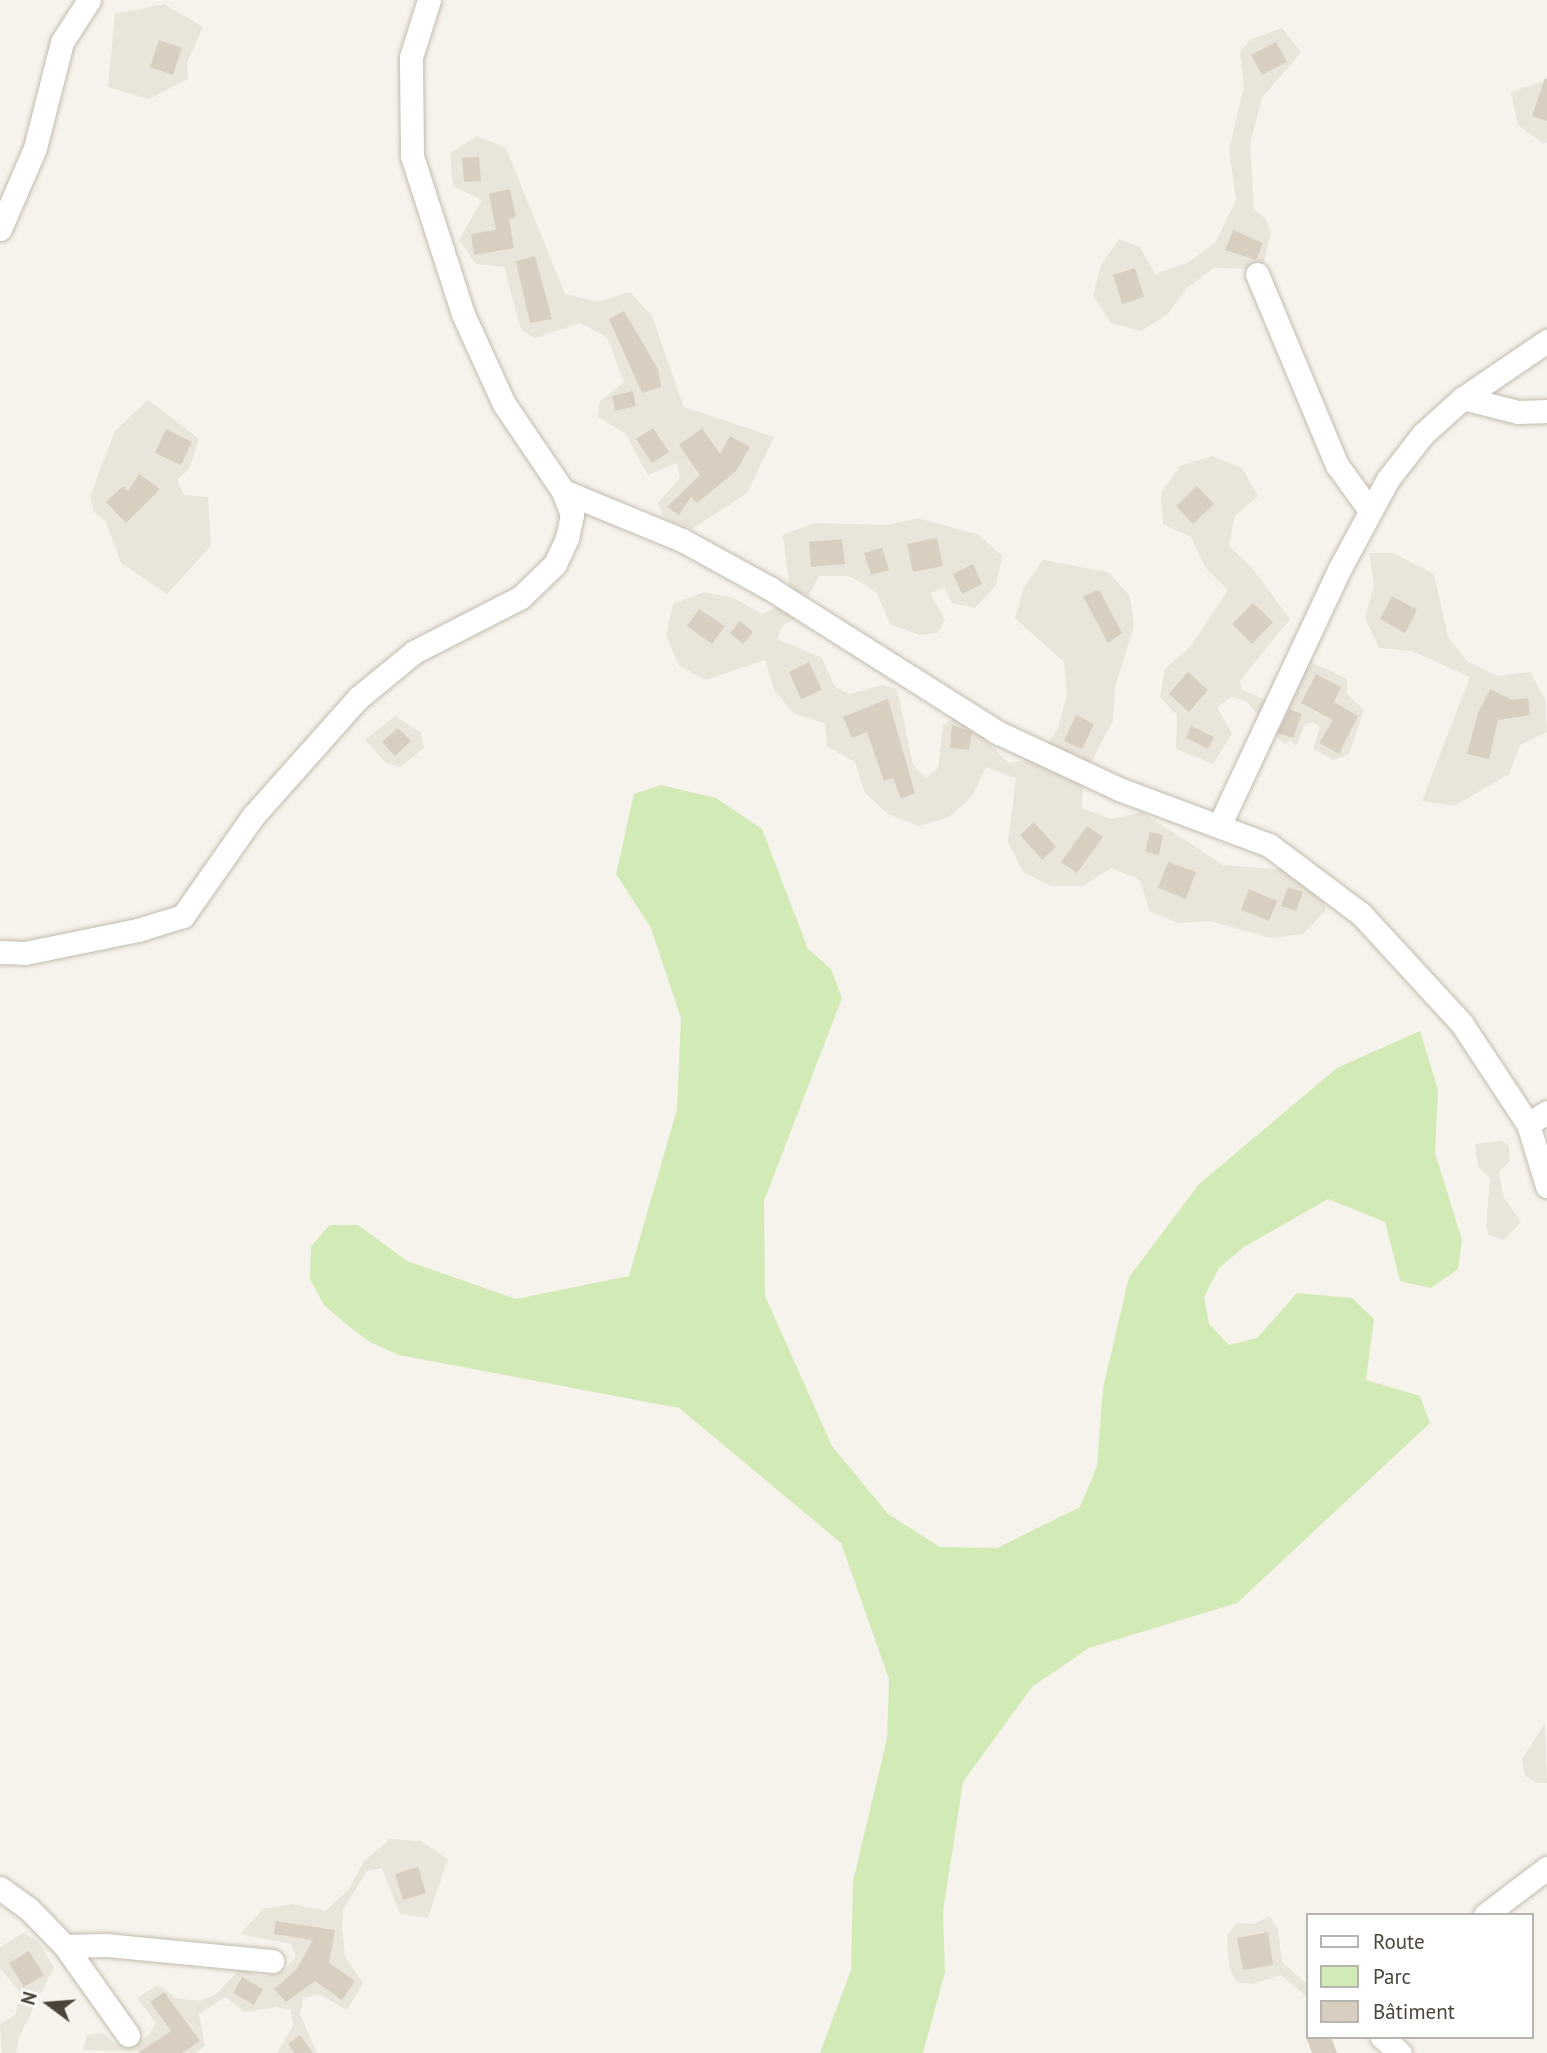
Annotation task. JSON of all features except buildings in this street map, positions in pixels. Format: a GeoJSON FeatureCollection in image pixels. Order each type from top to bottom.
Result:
{"type":"FeatureCollection","features":[{"type":"Feature","properties":{"kind":"street"},"geometry":{"type":"LineString","coordinates":[[0,229],[35,148],[62,42],[89,0]]}},
{"type":"Feature","properties":{"kind":"street"},"geometry":{"type":"LineString","coordinates":[[0,953],[38,950],[183,916],[253,816],[358,698],[414,652],[522,597],[555,564],[572,515],[564,491],[504,404],[468,325],[412,156],[411,57],[429,0]]}},
{"type":"Feature","properties":{"kind":"street"},"geometry":{"type":"LineString","coordinates":[[1257,274],[1337,465],[1369,509]]}},
{"type":"Feature","properties":{"kind":"street"},"geometry":{"type":"LineString","coordinates":[[1220,824],[1369,509],[1423,434],[1463,398],[1547,341]]}},
{"type":"Feature","properties":{"kind":"street"},"geometry":{"type":"LineString","coordinates":[[1463,398],[1518,412],[1547,411]]}},
{"type":"Feature","properties":{"kind":"street"},"geometry":{"type":"LineString","coordinates":[[564,491],[682,540],[771,589],[999,733],[1119,789],[1220,824],[1269,845],[1361,914],[1462,1024],[1537,1118],[1547,1186]]}},
{"type":"Feature","properties":{"kind":"street"},"geometry":{"type":"LineString","coordinates":[[1488,1913],[1547,1868]]}},
{"type":"Feature","properties":{"kind":"street"},"geometry":{"type":"LineString","coordinates":[[0,1888],[29,1908],[65,1946],[128,2035]]}},
{"type":"Feature","properties":{"kind":"street"},"geometry":{"type":"LineString","coordinates":[[65,1946],[106,1944],[272,1961]]}},
{"type":"Feature","properties":{"kind":"street"},"geometry":{"type":"LineString","coordinates":[[1384,2039],[1399,2053]]}},
{"type":"Feature","properties":{"kind":"shaded area"},"geometry":{"type":"Polygon","coordinates":[[[164,4],[203,27],[187,63],[188,79],[149,99],[108,87],[115,14],[164,4]]]}},
{"type":"Feature","properties":{"kind":"shaded area"},"geometry":{"type":"Polygon","coordinates":[[[1282,28],[1301,52],[1262,98],[1250,144],[1254,209],[1266,219],[1271,234],[1262,269],[1214,268],[1187,288],[1167,315],[1141,331],[1111,323],[1093,295],[1101,265],[1119,239],[1140,247],[1155,274],[1187,263],[1215,243],[1236,200],[1229,150],[1244,86],[1240,52],[1250,40],[1282,28]]]}},
{"type":"Feature","properties":{"kind":"shaded area"},"geometry":{"type":"Polygon","coordinates":[[[1547,80],[1547,142],[1544,144],[1518,125],[1511,92],[1547,80]]]}},
{"type":"Feature","properties":{"kind":"shaded area"},"geometry":{"type":"Polygon","coordinates":[[[477,136],[506,148],[565,294],[598,302],[630,292],[652,316],[684,407],[774,437],[747,493],[692,529],[664,518],[658,503],[680,478],[677,463],[648,475],[625,433],[598,417],[600,401],[624,382],[607,337],[580,323],[535,338],[521,330],[504,267],[476,264],[459,240],[482,200],[453,186],[450,153],[477,136]]]}},
{"type":"Feature","properties":{"kind":"shaded area"},"geometry":{"type":"Polygon","coordinates":[[[148,400],[199,439],[189,469],[177,480],[184,495],[208,497],[211,546],[167,594],[121,563],[106,522],[94,512],[90,496],[115,431],[148,400]]]}},
{"type":"Feature","properties":{"kind":"shaded area"},"geometry":{"type":"Polygon","coordinates":[[[1212,456],[1242,468],[1258,496],[1235,516],[1229,546],[1252,568],[1290,619],[1240,681],[1241,689],[1270,702],[1294,692],[1311,662],[1347,679],[1347,694],[1364,710],[1349,754],[1334,760],[1313,749],[1320,727],[1313,722],[1305,724],[1296,746],[1291,741],[1284,744],[1246,701],[1231,697],[1217,707],[1232,734],[1213,764],[1176,749],[1177,715],[1160,697],[1165,669],[1191,646],[1228,590],[1205,567],[1191,537],[1163,524],[1161,493],[1180,466],[1212,456]]]}},
{"type":"Feature","properties":{"kind":"shaded area"},"geometry":{"type":"Polygon","coordinates":[[[918,518],[979,535],[1002,556],[996,585],[975,608],[952,603],[945,588],[930,593],[945,620],[938,633],[920,635],[890,624],[877,593],[864,584],[849,576],[819,576],[797,618],[783,625],[777,639],[822,658],[835,687],[849,694],[882,685],[897,689],[913,765],[926,778],[938,768],[943,725],[954,718],[977,723],[986,741],[1009,763],[1040,757],[1058,728],[1067,695],[1064,662],[1015,618],[1024,587],[1043,560],[1108,572],[1130,596],[1134,626],[1115,687],[1113,721],[1083,777],[1082,808],[1111,819],[1142,812],[1223,865],[1289,870],[1320,879],[1326,910],[1303,934],[1270,938],[1211,921],[1179,923],[1150,912],[1140,880],[1111,868],[1083,886],[1051,886],[1023,872],[1008,842],[1016,778],[986,767],[972,796],[949,817],[919,826],[888,814],[865,793],[855,762],[827,746],[825,723],[794,714],[774,690],[765,660],[706,680],[679,666],[666,635],[673,604],[704,592],[734,598],[762,614],[791,601],[783,535],[814,523],[887,525],[918,518]]]}},
{"type":"Feature","properties":{"kind":"shaded area"},"geometry":{"type":"Polygon","coordinates":[[[1369,553],[1393,553],[1434,574],[1448,637],[1468,662],[1498,676],[1530,672],[1545,699],[1547,732],[1520,745],[1509,774],[1454,806],[1422,801],[1470,677],[1412,651],[1379,648],[1365,618],[1374,585],[1369,553]]]}},
{"type":"Feature","properties":{"kind":"shaded area"},"geometry":{"type":"Polygon","coordinates":[[[395,716],[421,733],[424,748],[400,767],[386,763],[365,740],[395,716]]]}},
{"type":"Feature","properties":{"kind":"shaded area"},"geometry":{"type":"Polygon","coordinates":[[[1501,1141],[1509,1145],[1510,1161],[1499,1172],[1503,1196],[1521,1222],[1504,1240],[1489,1235],[1486,1227],[1490,1178],[1478,1167],[1475,1144],[1501,1141]]]}},
{"type":"Feature","properties":{"kind":"shaded area"},"geometry":{"type":"Polygon","coordinates":[[[1545,1723],[1547,1783],[1538,1783],[1525,1776],[1522,1759],[1545,1723]]]}},
{"type":"Feature","properties":{"kind":"shaded area"},"geometry":{"type":"Polygon","coordinates":[[[390,1839],[421,1841],[448,1859],[428,1918],[400,1914],[382,1868],[367,1871],[343,1910],[342,1927],[345,1957],[363,1983],[347,2010],[319,1994],[303,1998],[300,2014],[317,2053],[277,2053],[293,2026],[291,2010],[276,2007],[245,2012],[225,1997],[199,2014],[205,2046],[196,2053],[83,2050],[87,2035],[103,2033],[116,2045],[147,2037],[156,2023],[137,1998],[158,1985],[176,1998],[200,2001],[216,1994],[240,1969],[262,1977],[284,1970],[296,1957],[291,1944],[240,1934],[263,1909],[293,1904],[326,1911],[349,1889],[364,1861],[390,1839]]]}},
{"type":"Feature","properties":{"kind":"shaded area"},"geometry":{"type":"Polygon","coordinates":[[[1270,1916],[1278,1930],[1282,1962],[1306,1983],[1306,1996],[1281,1975],[1251,1984],[1236,1982],[1229,1967],[1227,1935],[1237,1923],[1254,1924],[1270,1916]]]}},
{"type":"Feature","properties":{"kind":"shaded area"},"geometry":{"type":"Polygon","coordinates":[[[23,1933],[37,1940],[54,1967],[19,2037],[16,2053],[2,2053],[0,2024],[16,2014],[19,1991],[0,1968],[0,1947],[23,1933]]]}},
{"type":"Feature","properties":{"kind":"green space"},"geometry":{"type":"Polygon","coordinates":[[[661,785],[716,798],[762,829],[808,949],[831,969],[842,998],[764,1201],[765,1296],[832,1446],[888,1514],[940,1547],[997,1548],[1080,1507],[1097,1466],[1103,1388],[1129,1277],[1199,1184],[1337,1068],[1420,1031],[1438,1090],[1435,1153],[1462,1240],[1458,1269],[1431,1288],[1400,1281],[1385,1222],[1328,1199],[1244,1247],[1219,1268],[1204,1297],[1209,1324],[1229,1345],[1257,1338],[1297,1293],[1352,1298],[1374,1319],[1366,1380],[1420,1396],[1430,1423],[1237,1603],[1089,1648],[1032,1687],[963,1782],[943,1911],[945,1972],[923,2053],[820,2053],[851,1970],[853,1881],[887,1739],[889,1679],[841,1543],[679,1408],[399,1355],[370,1342],[347,1325],[324,1305],[310,1279],[311,1246],[330,1225],[358,1225],[407,1261],[516,1299],[629,1276],[677,1109],[681,1018],[651,928],[616,874],[634,794],[661,785]]]}}]}
